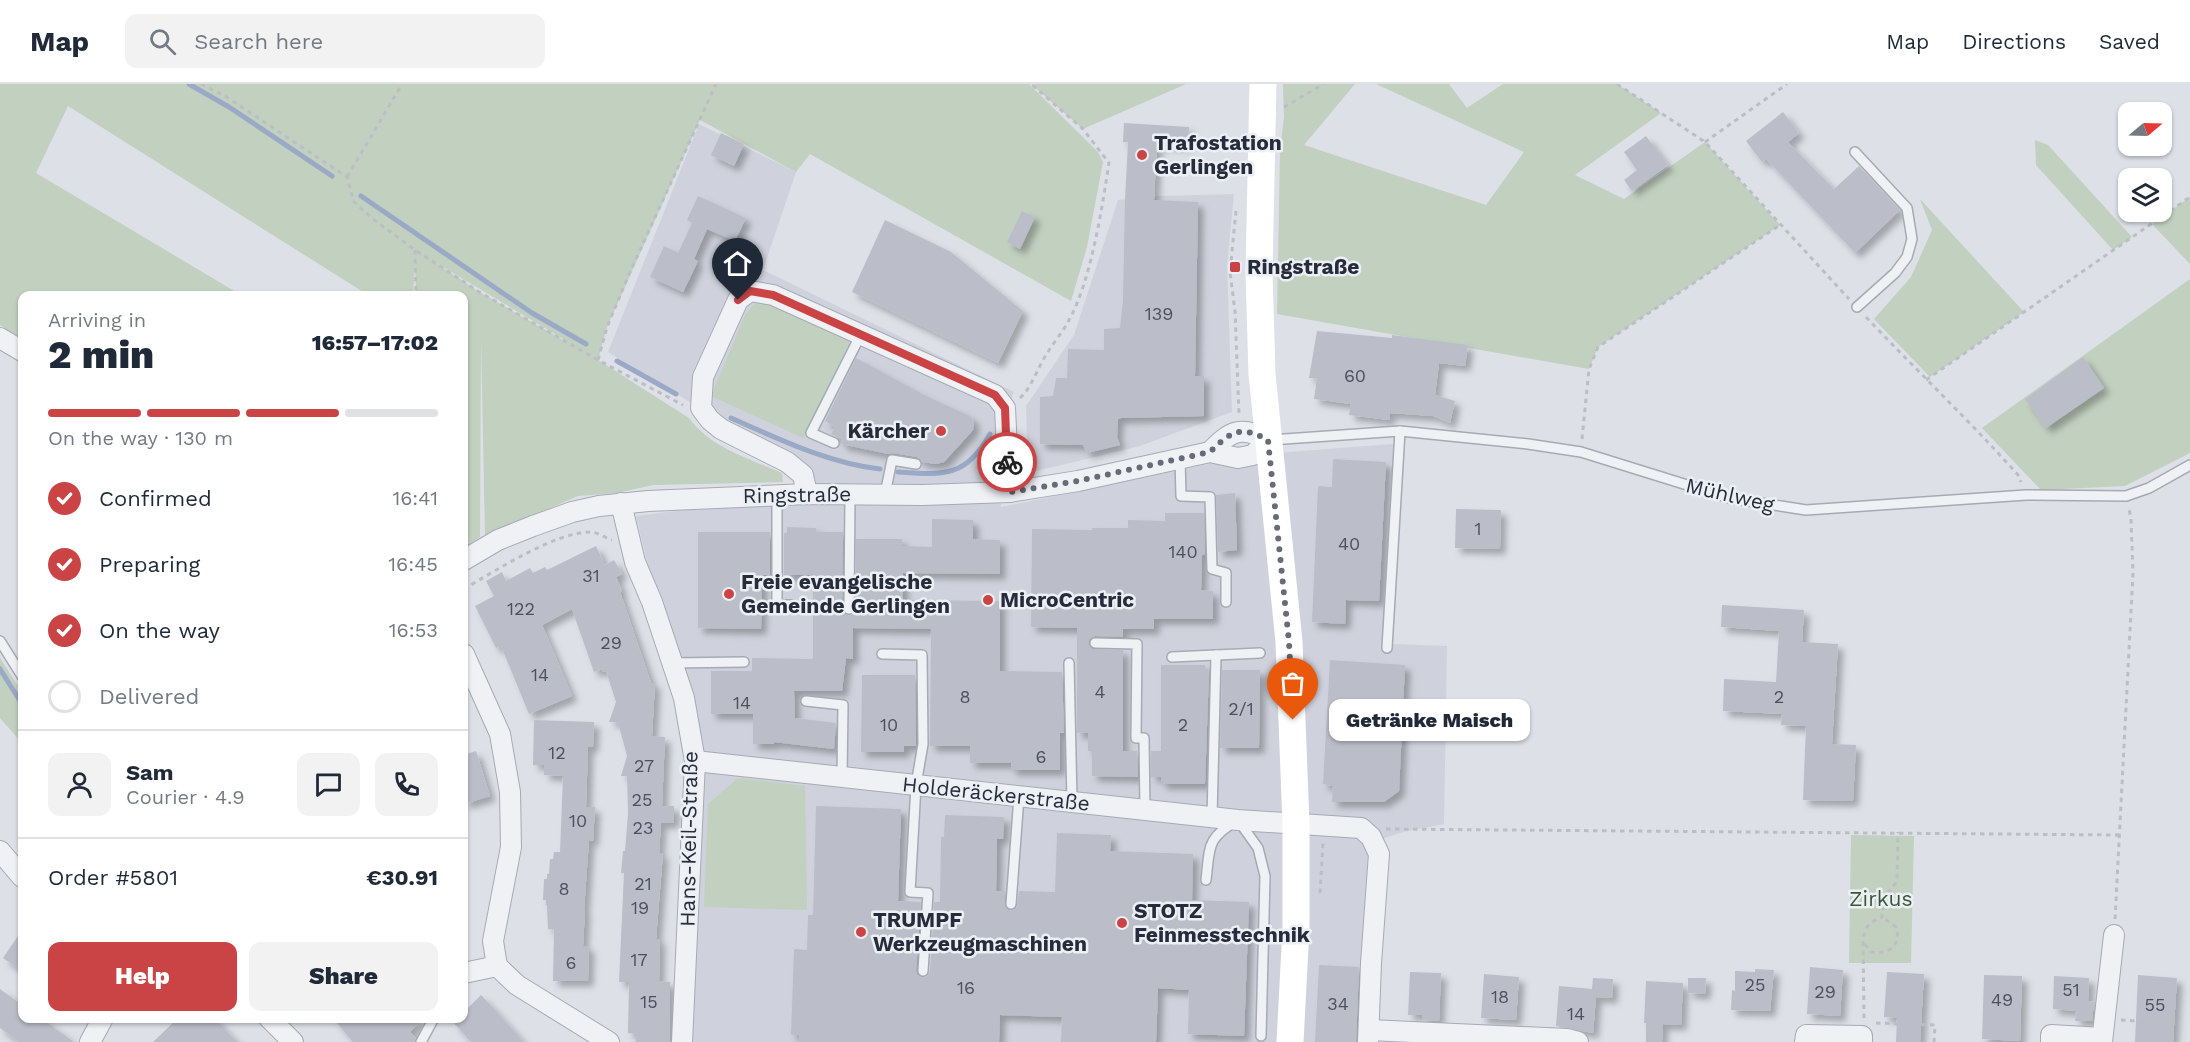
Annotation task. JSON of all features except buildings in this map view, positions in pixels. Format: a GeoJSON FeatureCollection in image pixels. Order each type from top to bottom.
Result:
{"type":"FeatureCollection","features":[{"type":"Feature","properties":{"kind":"main road"},"geometry":{"type":"LineString","coordinates":[[1263,84],[1259,272],[1262,374],[1289,642],[1296,825],[1296,928],[1290,1042]]}},
{"type":"Feature","properties":{"kind":"street"},"geometry":{"type":"LineString","coordinates":[[807,494],[802,475],[788,462],[721,429],[701,408],[703,377],[738,300],[750,291],[773,295],[995,395],[1005,408],[1010,492]]}},
{"type":"Feature","properties":{"kind":"street"},"geometry":{"type":"LineString","coordinates":[[0,338],[18,349]]}},
{"type":"Feature","properties":{"kind":"street"},"geometry":{"type":"LineString","coordinates":[[1238,432],[1251,431],[1268,440]]}},
{"type":"Feature","properties":{"kind":"street","name":"Ringstraße"},"geometry":{"type":"LineString","coordinates":[[1210,452],[1222,439],[1238,432]]}},
{"type":"Feature","properties":{"kind":"street","name":"Ringstraße"},"geometry":{"type":"LineString","coordinates":[[468,558],[498,540],[572,512],[621,503],[807,494],[1010,492],[1078,481],[1210,452],[1238,458],[1253,454],[1268,440]]}},
{"type":"Feature","properties":{"kind":"street","name":"Hans-Keil-Straße"},"geometry":{"type":"LineString","coordinates":[[621,503],[635,562],[652,602],[684,698],[695,761],[682,1042]]}},
{"type":"Feature","properties":{"kind":"street"},"geometry":{"type":"LineString","coordinates":[[468,663],[500,734],[510,792],[511,848],[493,941],[497,966],[517,985],[609,1042]]}},
{"type":"Feature","properties":{"kind":"street","name":"Holderäckerstraße"},"geometry":{"type":"LineString","coordinates":[[695,761],[1212,818],[1361,828],[1371,837],[1379,854],[1371,963],[1369,1036]]}},
{"type":"Feature","properties":{"kind":"street"},"geometry":{"type":"LineString","coordinates":[[0,851],[18,872]]}},
{"type":"Feature","properties":{"kind":"street"},"geometry":{"type":"LineString","coordinates":[[2051,1042],[2051,1035],[2103,1033],[2114,935]]}},
{"type":"Feature","properties":{"kind":"street"},"geometry":{"type":"LineString","coordinates":[[468,972],[497,966]]}},
{"type":"Feature","properties":{"kind":"street"},"geometry":{"type":"LineString","coordinates":[[90,1042],[100,1023]]}},
{"type":"Feature","properties":{"kind":"street"},"geometry":{"type":"LineString","coordinates":[[274,1023],[293,1042]]}},
{"type":"Feature","properties":{"kind":"street"},"geometry":{"type":"LineString","coordinates":[[1369,1036],[1482,1034],[1567,1039],[1578,1042]]}},
{"type":"Feature","properties":{"kind":"street"},"geometry":{"type":"LineString","coordinates":[[1805,1042],[1806,1035],[1863,1034]]}},
{"type":"Feature","properties":{"kind":"lane"},"geometry":{"type":"LineString","coordinates":[[1855,152],[1907,208],[1912,239],[1907,256],[1895,273],[1857,307]]}},
{"type":"Feature","properties":{"kind":"lane"},"geometry":{"type":"LineString","coordinates":[[834,443],[811,433],[861,334]]}},
{"type":"Feature","properties":{"kind":"lane","name":"Mühlweg"},"geometry":{"type":"LineString","coordinates":[[1268,440],[1400,430],[1581,452],[1719,496],[1806,510],[2026,495],[2126,496],[2149,488],[2190,465]]}},
{"type":"Feature","properties":{"kind":"lane"},"geometry":{"type":"LineString","coordinates":[[1387,648],[1400,430]]}},
{"type":"Feature","properties":{"kind":"lane"},"geometry":{"type":"LineString","coordinates":[[1180,458],[1181,496],[1210,497],[1212,569],[1226,573],[1226,602]]}},
{"type":"Feature","properties":{"kind":"lane"},"geometry":{"type":"LineString","coordinates":[[885,494],[892,460],[916,464]]}},
{"type":"Feature","properties":{"kind":"lane"},"geometry":{"type":"LineString","coordinates":[[849,609],[850,494]]}},
{"type":"Feature","properties":{"kind":"lane"},"geometry":{"type":"LineString","coordinates":[[777,495],[777,605],[793,605]]}},
{"type":"Feature","properties":{"kind":"lane"},"geometry":{"type":"LineString","coordinates":[[0,641],[18,670]]}},
{"type":"Feature","properties":{"kind":"lane"},"geometry":{"type":"LineString","coordinates":[[1095,643],[1137,644],[1136,738],[1144,738],[1145,810]]}},
{"type":"Feature","properties":{"kind":"lane"},"geometry":{"type":"LineString","coordinates":[[1172,657],[1260,653]]}},
{"type":"Feature","properties":{"kind":"lane"},"geometry":{"type":"LineString","coordinates":[[882,654],[922,655],[923,744],[916,785],[910,892],[928,893],[923,971]]}},
{"type":"Feature","properties":{"kind":"lane"},"geometry":{"type":"LineString","coordinates":[[1212,818],[1216,655]]}},
{"type":"Feature","properties":{"kind":"lane"},"geometry":{"type":"LineString","coordinates":[[672,663],[744,662]]}},
{"type":"Feature","properties":{"kind":"lane"},"geometry":{"type":"LineString","coordinates":[[1069,663],[1072,802]]}},
{"type":"Feature","properties":{"kind":"lane"},"geometry":{"type":"LineString","coordinates":[[806,701],[843,705],[842,777]]}},
{"type":"Feature","properties":{"kind":"lane"},"geometry":{"type":"LineString","coordinates":[[1011,904],[1020,796]]}},
{"type":"Feature","properties":{"kind":"lane"},"geometry":{"type":"LineString","coordinates":[[1206,880],[1211,845],[1219,831],[1238,820],[1258,848],[1265,876],[1261,1036]]}},
{"type":"Feature","properties":{"kind":"lane"},"geometry":{"type":"LineString","coordinates":[[422,1042],[432,1023]]}},
{"type":"Feature","properties":{"kind":"path"},"geometry":{"type":"LineString","coordinates":[[201,84],[225,96],[347,177],[354,202],[373,219],[481,293],[682,405],[701,408]]}},
{"type":"Feature","properties":{"kind":"path"},"geometry":{"type":"LineString","coordinates":[[347,177],[402,84]]}},
{"type":"Feature","properties":{"kind":"path"},"geometry":{"type":"LineString","coordinates":[[598,360],[608,327],[630,272],[716,84]]}},
{"type":"Feature","properties":{"kind":"path"},"geometry":{"type":"LineString","coordinates":[[1005,408],[1022,397],[1028,389],[1045,356],[1069,320],[1081,294],[1109,163],[1083,129],[1031,84]]}},
{"type":"Feature","properties":{"kind":"path"},"geometry":{"type":"LineString","coordinates":[[1263,112],[1284,108],[1324,84]]}},
{"type":"Feature","properties":{"kind":"path"},"geometry":{"type":"LineString","coordinates":[[1617,84],[1705,142],[1926,380],[1979,431],[2018,475],[2026,495]]}},
{"type":"Feature","properties":{"kind":"path"},"geometry":{"type":"LineString","coordinates":[[1705,142],[1787,84]]}},
{"type":"Feature","properties":{"kind":"path"},"geometry":{"type":"LineString","coordinates":[[1926,380],[2190,197]]}},
{"type":"Feature","properties":{"kind":"path"},"geometry":{"type":"LineString","coordinates":[[1237,204],[1230,272],[1235,311],[1238,432]]}},
{"type":"Feature","properties":{"kind":"path"},"geometry":{"type":"LineString","coordinates":[[1581,452],[1589,369],[1598,347],[1780,225]]}},
{"type":"Feature","properties":{"kind":"path"},"geometry":{"type":"LineString","coordinates":[[415,249],[416,291]]}},
{"type":"Feature","properties":{"kind":"path"},"geometry":{"type":"LineString","coordinates":[[2114,935],[2133,573],[2131,519],[2126,496]]}},
{"type":"Feature","properties":{"kind":"path"},"geometry":{"type":"LineString","coordinates":[[468,587],[521,556],[569,535],[593,532],[611,540],[627,534]]}},
{"type":"Feature","properties":{"kind":"path"},"geometry":{"type":"LineString","coordinates":[[1383,829],[1898,832],[2119,836]]}},
{"type":"Feature","properties":{"kind":"path"},"geometry":{"type":"LineString","coordinates":[[1882,917],[1884,899],[1898,881],[1898,832]]}},
{"type":"Feature","properties":{"kind":"path"},"geometry":{"type":"LineString","coordinates":[[1882,917],[1870,922],[1863,939],[1863,1034],[1935,1025],[1934,1042]]}},
{"type":"Feature","properties":{"kind":"path"},"geometry":{"type":"LineString","coordinates":[[1863,939],[1871,952],[1887,952],[1894,947],[1897,939],[1896,927],[1882,917]]}},
{"type":"Feature","properties":{"kind":"path"},"geometry":{"type":"LineString","coordinates":[[2103,1033],[2166,1023]]}},
{"type":"Feature","properties":{"kind":"shaded area"},"geometry":{"type":"Polygon","coordinates":[[[699,124],[796,172],[763,270],[1014,392],[995,437],[1001,507],[1252,455],[1404,443],[1393,644],[1447,646],[1444,824],[1403,832],[1379,840],[1366,1042],[687,1042],[695,761],[636,516],[806,494],[787,462],[608,352],[699,124]]]}},
{"type":"Feature","properties":{"kind":"shaded area"},"geometry":{"type":"Polygon","coordinates":[[[1234,194],[1227,266],[1232,412],[1140,446],[1028,473],[1026,406],[1074,335],[1118,200],[1158,196],[1234,194]]]}},
{"type":"Feature","properties":{"kind":"green space"},"geometry":{"type":"Polygon","coordinates":[[[0,84],[1029,84],[1098,152],[1103,162],[1087,247],[1071,301],[810,154],[796,172],[700,120],[607,327],[598,360],[689,418],[708,437],[720,445],[782,473],[783,482],[653,485],[617,493],[578,496],[485,536],[481,338],[480,537],[468,545],[468,291],[416,291],[415,265],[413,291],[362,291],[68,106],[36,173],[234,291],[18,291],[18,336],[0,325],[0,84]],[[433,261],[481,293],[565,340],[433,261]]]}},
{"type":"Feature","properties":{"kind":"green space"},"geometry":{"type":"Polygon","coordinates":[[[1031,84],[1186,84],[1083,129],[1031,84]]]}},
{"type":"Feature","properties":{"kind":"green space"},"geometry":{"type":"Polygon","coordinates":[[[1283,84],[1355,84],[1304,145],[1486,205],[1524,152],[1376,84],[1449,84],[1467,108],[1503,84],[1617,84],[1661,113],[1575,175],[1624,199],[1705,142],[1780,225],[1598,347],[1589,369],[1277,314],[1280,152],[1284,117],[1283,84]]]}},
{"type":"Feature","properties":{"kind":"green space"},"geometry":{"type":"Polygon","coordinates":[[[2035,140],[2048,145],[2132,237],[2113,250],[2036,165],[2035,140]]]}},
{"type":"Feature","properties":{"kind":"green space"},"geometry":{"type":"Polygon","coordinates":[[[2190,197],[2190,264],[2152,224],[2172,222],[2172,210],[2190,197]]]}},
{"type":"Feature","properties":{"kind":"green space"},"geometry":{"type":"Polygon","coordinates":[[[1920,199],[2024,312],[1930,377],[1874,319],[1911,277],[1932,230],[1920,199]]]}},
{"type":"Feature","properties":{"kind":"green space"},"geometry":{"type":"Polygon","coordinates":[[[2190,279],[2190,453],[2125,486],[2041,490],[1982,428],[2190,279]]]}},
{"type":"Feature","properties":{"kind":"green space"},"geometry":{"type":"Polygon","coordinates":[[[763,299],[771,300],[850,341],[803,438],[711,396],[745,315],[752,306],[763,299]]]}},
{"type":"Feature","properties":{"kind":"green space"},"geometry":{"type":"Polygon","coordinates":[[[0,658],[18,686],[18,738],[0,718],[0,658]]]}},
{"type":"Feature","properties":{"kind":"green space"},"geometry":{"type":"Polygon","coordinates":[[[738,778],[805,786],[807,910],[704,907],[708,804],[738,778]]]}},
{"type":"Feature","properties":{"kind":"green space","name":"Zirkus"},"geometry":{"type":"Polygon","coordinates":[[[1851,835],[1914,836],[1911,963],[1849,963],[1851,835]]]}},
{"type":"Feature","properties":{"kind":"waterway"},"geometry":{"type":"LineString","coordinates":[[189,84],[229,107],[332,176]]}},
{"type":"Feature","properties":{"kind":"waterway"},"geometry":{"type":"LineString","coordinates":[[361,196],[532,313],[586,344]]}},
{"type":"Feature","properties":{"kind":"waterway"},"geometry":{"type":"LineString","coordinates":[[617,361],[676,394]]}},
{"type":"Feature","properties":{"kind":"waterway"},"geometry":{"type":"LineString","coordinates":[[731,418],[823,456],[880,469]]}},
{"type":"Feature","properties":{"kind":"waterway"},"geometry":{"type":"LineString","coordinates":[[898,472],[928,474],[952,471],[972,459],[990,434]]}},
{"type":"Feature","properties":{"kind":"waterway"},"geometry":{"type":"LineString","coordinates":[[0,669],[18,698]]}},
{"type":"Feature","properties":{"kind":"way so far"},"geometry":{"type":"LineString","coordinates":[[1007,462],[1010,492],[1078,481],[1210,452],[1222,439],[1238,432],[1251,431],[1268,440],[1289,642],[1293,720]]}},
{"type":"Feature","properties":{"kind":"place","name":"Trafostation Gerlingen"},"geometry":{"type":"Point","coordinates":[1142,155]}},
{"type":"Feature","properties":{"kind":"place","name":"Ringstraße"},"geometry":{"type":"Point","coordinates":[1235,267]}},
{"type":"Feature","properties":{"kind":"place","name":"Kärcher"},"geometry":{"type":"Point","coordinates":[941,431]}},
{"type":"Feature","properties":{"kind":"place","name":"Freie evangelische Gemeinde Gerlingen"},"geometry":{"type":"Point","coordinates":[729,594]}},
{"type":"Feature","properties":{"kind":"place","name":"MicroCentric"},"geometry":{"type":"Point","coordinates":[988,600]}},
{"type":"Feature","properties":{"kind":"place","name":"Getränke Maisch"},"geometry":{"type":"Point","coordinates":[1293,720]}},
{"type":"Feature","properties":{"kind":"place","name":"STOTZ Feinmesstechnik"},"geometry":{"type":"Point","coordinates":[1122,923]}},
{"type":"Feature","properties":{"kind":"place","name":"TRUMPF Werkzeugmaschinen"},"geometry":{"type":"Point","coordinates":[861,932]}},
{"type":"Feature","properties":{"kind":"route"},"geometry":{"type":"LineString","coordinates":[[738,300],[750,291],[773,295],[995,395],[1005,408],[1007,462]]}}]}
